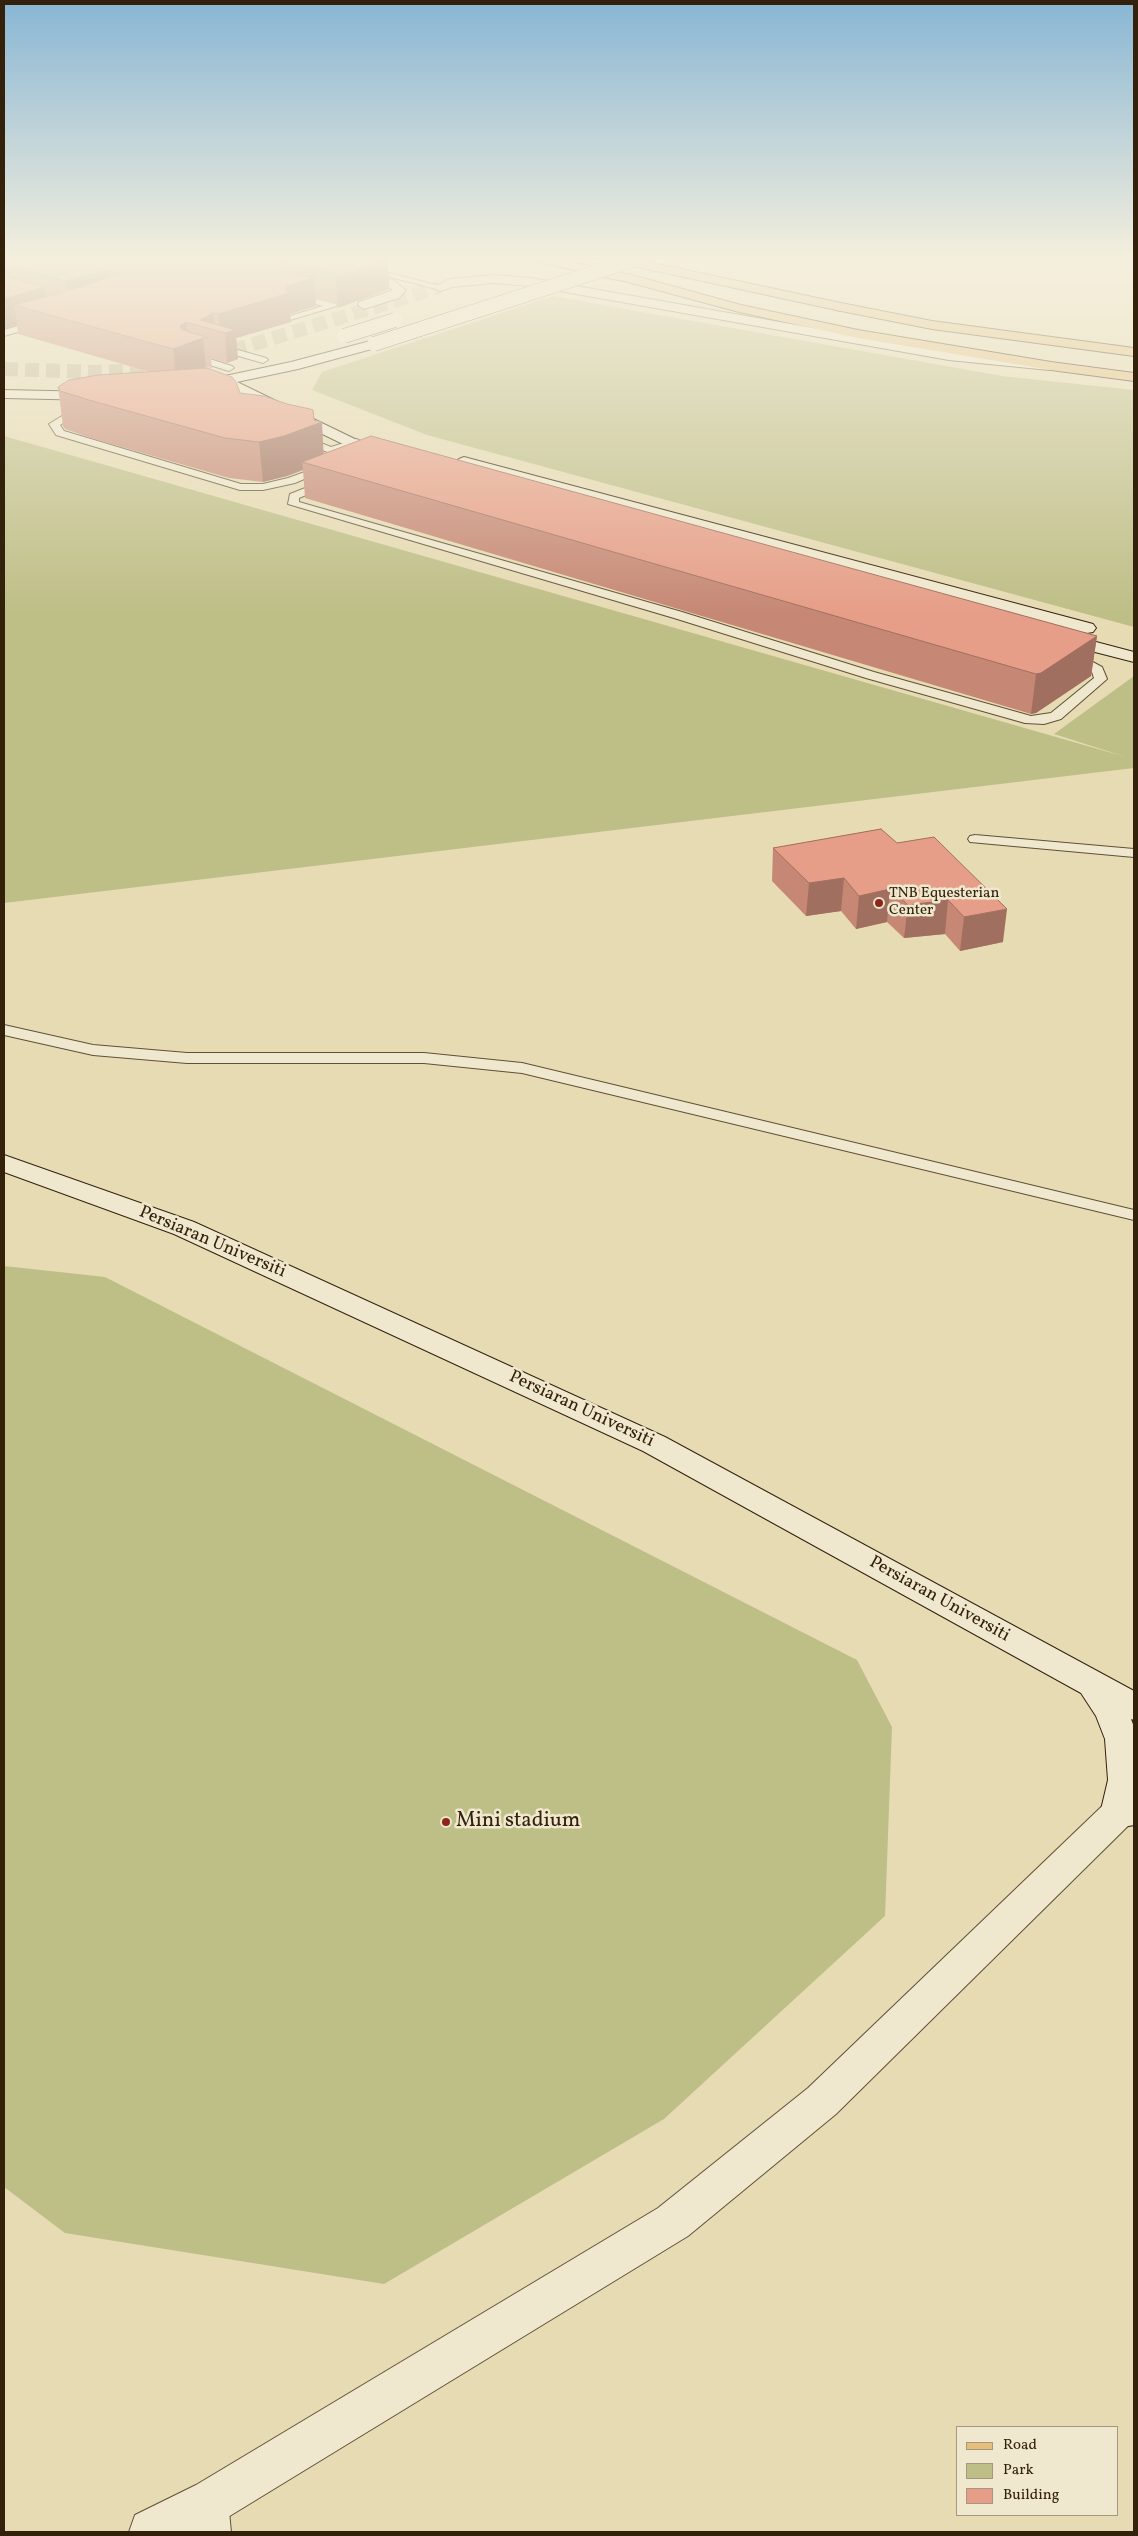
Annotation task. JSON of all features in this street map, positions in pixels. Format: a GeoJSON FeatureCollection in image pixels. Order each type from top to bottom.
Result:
{"type":"FeatureCollection","features":[{"type":"Feature","properties":{"kind":"street"},"geometry":{"type":"LineString","coordinates":[[193,377],[205,383],[250,395],[363,446],[395,447]]}},
{"type":"Feature","properties":{"kind":"street"},"geometry":{"type":"LineString","coordinates":[[205,383],[217,377]]}},
{"type":"Feature","properties":{"kind":"street"},"geometry":{"type":"LineString","coordinates":[[233,377],[250,395]]}},
{"type":"Feature","properties":{"kind":"street"},"geometry":{"type":"LineString","coordinates":[[249,377],[363,446]]}},
{"type":"Feature","properties":{"kind":"street"},"geometry":{"type":"LineString","coordinates":[[274,385],[277,377]]}},
{"type":"Feature","properties":{"kind":"street"},"geometry":{"type":"LineString","coordinates":[[4,381],[106,389],[4,394]]}},
{"type":"Feature","properties":{"kind":"street"},"geometry":{"type":"LineString","coordinates":[[1134,641],[876,578],[446,463],[667,533],[1134,657]]}},
{"type":"Feature","properties":{"kind":"street","name":"Persiaran Universiti"},"geometry":{"type":"LineString","coordinates":[[4,1163],[184,1228],[654,1444],[1134,1707]]}},
{"type":"Feature","properties":{"kind":"street"},"geometry":{"type":"LineString","coordinates":[[152,2532],[213,2516],[673,2222],[822,2101],[1129,1808],[1122,1739],[1111,1712],[1092,1683]]}},
{"type":"Feature","properties":{"kind":"lane"},"geometry":{"type":"LineString","coordinates":[[94,410],[70,415],[54,424],[60,433],[89,443],[240,486],[263,487],[291,482],[341,461]]}},
{"type":"Feature","properties":{"kind":"lane"},"geometry":{"type":"LineString","coordinates":[[293,434],[330,450],[363,446]]}},
{"type":"Feature","properties":{"kind":"lane"},"geometry":{"type":"LineString","coordinates":[[381,464],[395,447]]}},
{"type":"Feature","properties":{"kind":"lane"},"geometry":{"type":"LineString","coordinates":[[340,477],[294,496],[293,504],[678,615],[870,675],[1016,717],[1044,720],[1056,716],[1101,680],[1098,670],[1085,663],[1058,656]]}},
{"type":"Feature","properties":{"kind":"lane"},"geometry":{"type":"LineString","coordinates":[[976,839],[1134,853]]}},
{"type":"Feature","properties":{"kind":"lane"},"geometry":{"type":"LineString","coordinates":[[4,1030],[93,1050],[187,1058],[424,1058],[522,1068],[1134,1215]]}},
{"type":"Feature","properties":{"kind":"green space"},"geometry":{"type":"Polygon","coordinates":[[[319,377],[1015,377],[1134,390],[1134,627],[427,435],[312,390],[319,377]]]}},
{"type":"Feature","properties":{"kind":"green space"},"geometry":{"type":"Polygon","coordinates":[[[4,436],[1126,757],[1054,734],[1134,676],[1134,768],[4,903],[4,436]]]}},
{"type":"Feature","properties":{"kind":"green space","name":"Mini stadium"},"geometry":{"type":"Polygon","coordinates":[[[4,1266],[105,1277],[857,1660],[892,1727],[885,1916],[664,2119],[384,2284],[65,2233],[4,2187],[4,1266]]]}},
{"type":"Feature","properties":{"kind":"building"},"geometry":{"type":"Polygon","coordinates":[[[84,377],[232,377],[240,393],[264,396],[313,410],[314,420],[322,422],[284,436],[259,442],[225,438],[60,391],[58,387],[69,380],[84,377]]]}},
{"type":"Feature","properties":{"kind":"building"},"geometry":{"type":"Polygon","coordinates":[[[371,436],[1097,636],[1041,673],[1036,674],[302,462],[371,436]]]}},
{"type":"Feature","properties":{"kind":"building"},"geometry":{"type":"Polygon","coordinates":[[[881,829],[897,843],[934,837],[1007,909],[964,917],[948,900],[908,905],[890,889],[859,896],[844,878],[809,883],[773,848],[881,829]]]}},
{"type":"Feature","properties":{"kind":"place","name":"TNB Equesterian Center"},"geometry":{"type":"Point","coordinates":[879,903]}},
{"type":"Feature","properties":{"kind":"place","name":"Mini stadium"},"geometry":{"type":"Point","coordinates":[446,1822]}}]}
